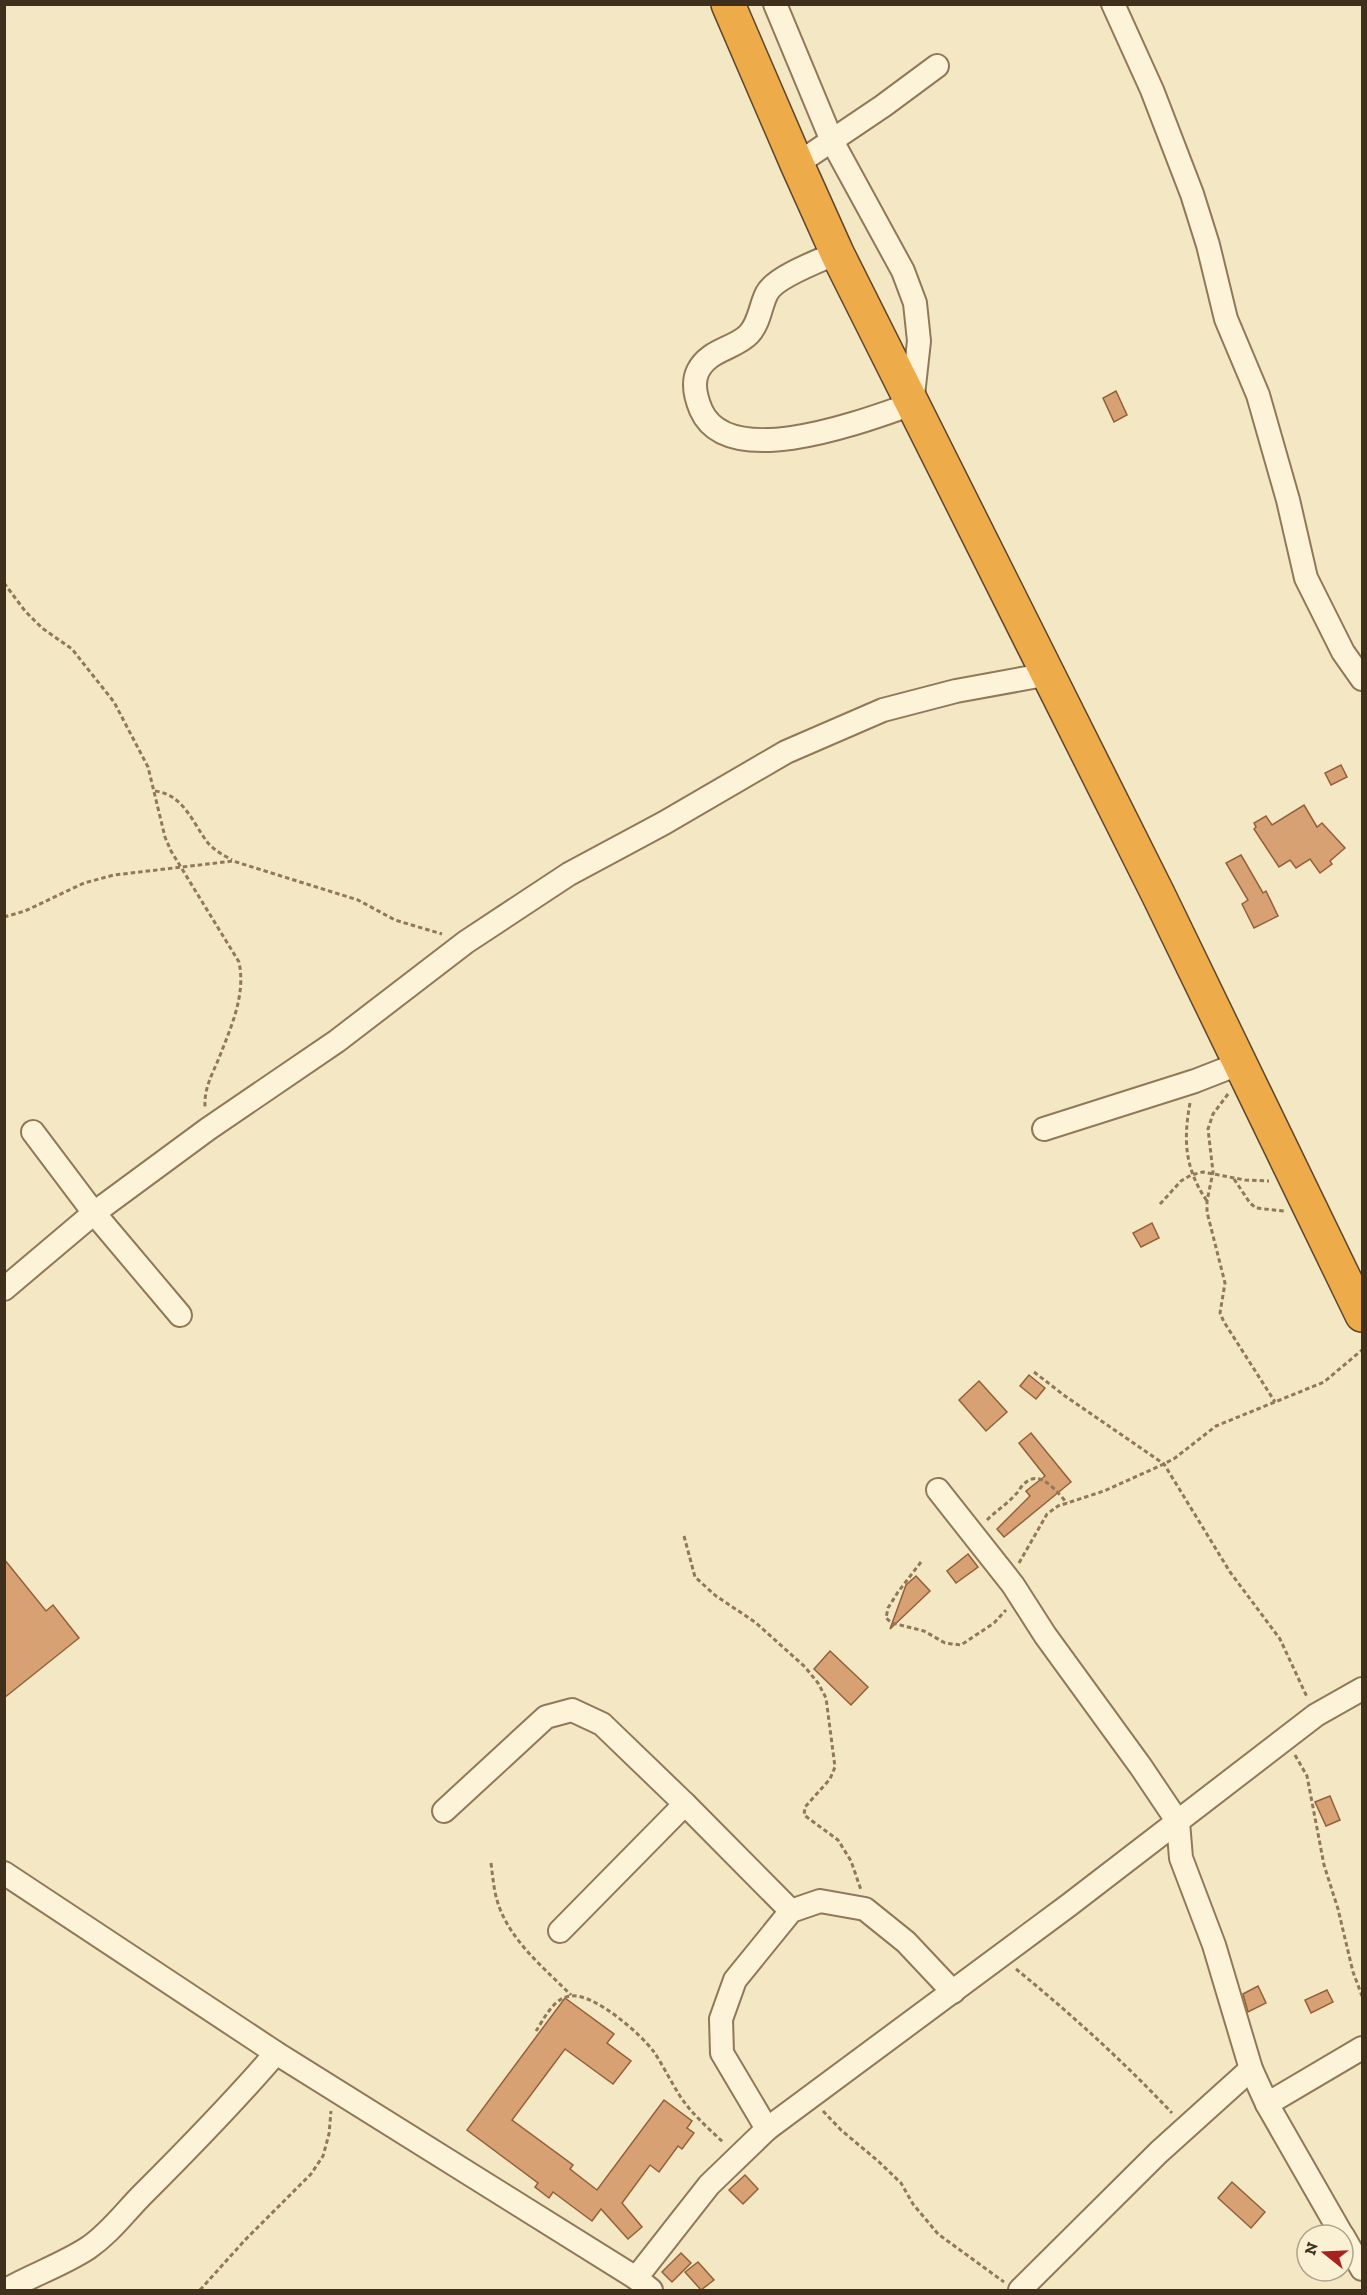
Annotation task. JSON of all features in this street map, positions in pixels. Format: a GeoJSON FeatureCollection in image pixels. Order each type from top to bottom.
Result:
{"type":"FeatureCollection","features":[{"type":"Feature","properties":{"kind":"highway"},"geometry":{"type":"LineString","coordinates":[[729,4],[837,253],[1049,674],[1362,1315]]}},
{"type":"Feature","properties":{"kind":"street"},"geometry":{"type":"LineString","coordinates":[[775,4],[832,141],[903,271],[915,303],[919,341],[912,404],[864,421],[818,433],[770,441],[739,439],[717,430],[702,412],[694,391],[698,371],[712,355],[748,336],[758,323],[761,304],[768,289],[792,273],[837,253]]}},
{"type":"Feature","properties":{"kind":"street"},"geometry":{"type":"LineString","coordinates":[[1113,4],[1152,90],[1192,194],[1208,245],[1226,319],[1258,395],[1288,500],[1306,578],[1343,652],[1362,679]]}},
{"type":"Feature","properties":{"kind":"street"},"geometry":{"type":"LineString","coordinates":[[797,164],[937,66]]}},
{"type":"Feature","properties":{"kind":"street"},"geometry":{"type":"LineString","coordinates":[[4,1289],[94,1213],[208,1129],[337,1041],[416,978],[466,942],[568,874],[664,823],[786,752],[883,710],[956,691],[1049,674]]}},
{"type":"Feature","properties":{"kind":"street"},"geometry":{"type":"LineString","coordinates":[[1044,1129],[1195,1081],[1243,1070]]}},
{"type":"Feature","properties":{"kind":"street"},"geometry":{"type":"LineString","coordinates":[[33,1132],[94,1213],[180,1315]]}},
{"type":"Feature","properties":{"kind":"street"},"geometry":{"type":"LineString","coordinates":[[938,1490],[1017,1590],[1046,1635],[1178,1822],[1181,1858],[1214,1945],[1251,2069],[1267,2104],[1336,2223]]}},
{"type":"Feature","properties":{"kind":"street"},"geometry":{"type":"LineString","coordinates":[[4,1873],[276,2053],[645,2287],[681,2218],[709,2185],[767,2129],[1001,1956],[1286,1737],[1316,1715],[1362,1689]]}},
{"type":"Feature","properties":{"kind":"street"},"geometry":{"type":"LineString","coordinates":[[444,1811],[546,1717],[572,1710],[602,1724],[791,1911]]}},
{"type":"Feature","properties":{"kind":"street"},"geometry":{"type":"LineString","coordinates":[[560,1931],[685,1804]]}},
{"type":"Feature","properties":{"kind":"street"},"geometry":{"type":"LineString","coordinates":[[767,2129],[722,2053],[721,2019],[735,1980],[791,1911],[820,1901],[865,1909],[906,1942],[953,1992]]}},
{"type":"Feature","properties":{"kind":"street"},"geometry":{"type":"LineString","coordinates":[[1267,2104],[1362,2048]]}},
{"type":"Feature","properties":{"kind":"street"},"geometry":{"type":"LineString","coordinates":[[6,2290],[32,2284],[109,2232],[132,2205],[236,2100],[276,2053]]}},
{"type":"Feature","properties":{"kind":"street"},"geometry":{"type":"LineString","coordinates":[[1014,2288],[1251,2069]]}},
{"type":"Feature","properties":{"kind":"path"},"geometry":{"type":"LineString","coordinates":[[4,583],[25,611],[42,628],[72,649],[109,694],[131,731],[148,767],[165,837],[238,962],[242,976],[236,1013],[208,1079],[204,1098],[208,1129]]}},
{"type":"Feature","properties":{"kind":"path"},"geometry":{"type":"LineString","coordinates":[[155,791],[172,795],[183,806],[209,844],[233,861],[358,900],[395,920],[466,942]]}},
{"type":"Feature","properties":{"kind":"path"},"geometry":{"type":"LineString","coordinates":[[4,917],[84,883],[140,871],[233,861]]}},
{"type":"Feature","properties":{"kind":"path"},"geometry":{"type":"LineString","coordinates":[[1243,1070],[1213,1114],[1208,1129],[1213,1172],[1207,1201],[1209,1226],[1225,1283],[1220,1313],[1275,1402]]}},
{"type":"Feature","properties":{"kind":"path"},"geometry":{"type":"LineString","coordinates":[[1195,1081],[1186,1137],[1187,1157],[1191,1175],[1207,1201]]}},
{"type":"Feature","properties":{"kind":"path"},"geometry":{"type":"LineString","coordinates":[[1160,1204],[1181,1181],[1203,1172],[1213,1172],[1234,1178],[1298,1182]]}},
{"type":"Feature","properties":{"kind":"path"},"geometry":{"type":"LineString","coordinates":[[1234,1178],[1250,1203],[1256,1208],[1293,1213],[1317,1221]]}},
{"type":"Feature","properties":{"kind":"path"},"geometry":{"type":"LineString","coordinates":[[921,1562],[888,1608],[886,1618],[892,1623],[924,1631],[945,1643],[961,1645],[994,1623],[1017,1590],[1018,1564],[1047,1514],[1058,1506],[1104,1491],[1164,1464],[1216,1426],[1324,1382],[1362,1350]]}},
{"type":"Feature","properties":{"kind":"path"},"geometry":{"type":"LineString","coordinates":[[1034,1372],[1164,1464],[1230,1572],[1280,1639],[1316,1715]]}},
{"type":"Feature","properties":{"kind":"path"},"geometry":{"type":"LineString","coordinates":[[974,1535],[1016,1494],[1024,1483],[1032,1478],[1041,1480],[1054,1488],[1066,1503]]}},
{"type":"Feature","properties":{"kind":"path"},"geometry":{"type":"LineString","coordinates":[[684,1536],[695,1576],[716,1596],[754,1622],[818,1683],[826,1698],[835,1767],[830,1779],[805,1807],[804,1815],[838,1840],[859,1881],[865,1909]]}},
{"type":"Feature","properties":{"kind":"path"},"geometry":{"type":"LineString","coordinates":[[1286,1737],[1307,1776],[1324,1865],[1338,1909],[1353,1972],[1362,1996]]}},
{"type":"Feature","properties":{"kind":"path"},"geometry":{"type":"LineString","coordinates":[[490,1863],[494,1891],[500,1910],[512,1931],[529,1953],[571,1995]]}},
{"type":"Feature","properties":{"kind":"path"},"geometry":{"type":"LineString","coordinates":[[1001,1956],[1072,2014],[1136,2074],[1186,2128]]}},
{"type":"Feature","properties":{"kind":"path"},"geometry":{"type":"LineString","coordinates":[[536,2031],[552,2008],[562,1999],[571,1995],[584,1997],[597,2003],[637,2034],[652,2049],[684,2102],[739,2156]]}},
{"type":"Feature","properties":{"kind":"path"},"geometry":{"type":"LineString","coordinates":[[200,2290],[271,2212],[296,2190],[322,2156],[329,2134],[333,2089]]}},
{"type":"Feature","properties":{"kind":"path"},"geometry":{"type":"LineString","coordinates":[[810,2097],[841,2130],[901,2183],[913,2204],[938,2234],[1014,2288]]}},
{"type":"Feature","properties":{"kind":"building"},"geometry":{"type":"Polygon","coordinates":[[[1116,391],[1127,415],[1114,422],[1103,398],[1116,391]]]}},
{"type":"Feature","properties":{"kind":"building"},"geometry":{"type":"Polygon","coordinates":[[[1341,765],[1347,777],[1331,785],[1325,773],[1341,765]]]}},
{"type":"Feature","properties":{"kind":"building"},"geometry":{"type":"Polygon","coordinates":[[[1304,805],[1317,827],[1322,823],[1345,848],[1330,861],[1332,864],[1320,873],[1310,859],[1296,868],[1290,860],[1279,867],[1254,829],[1256,827],[1254,823],[1266,816],[1272,825],[1304,805]]]}},
{"type":"Feature","properties":{"kind":"building"},"geometry":{"type":"Polygon","coordinates":[[[1241,855],[1263,893],[1266,891],[1278,916],[1254,928],[1242,904],[1248,900],[1226,863],[1241,855]]]}},
{"type":"Feature","properties":{"kind":"building"},"geometry":{"type":"Polygon","coordinates":[[[1152,1223],[1159,1238],[1141,1247],[1133,1233],[1152,1223]]]}},
{"type":"Feature","properties":{"kind":"building"},"geometry":{"type":"Polygon","coordinates":[[[1029,1375],[1045,1388],[1036,1399],[1020,1386],[1029,1375]]]}},
{"type":"Feature","properties":{"kind":"building"},"geometry":{"type":"Polygon","coordinates":[[[979,1381],[1007,1412],[986,1431],[959,1400],[979,1381]]]}},
{"type":"Feature","properties":{"kind":"building"},"geometry":{"type":"Polygon","coordinates":[[[1031,1433],[1071,1482],[1004,1537],[997,1529],[1030,1496],[1026,1491],[1045,1476],[1019,1443],[1031,1433]]]}},
{"type":"Feature","properties":{"kind":"building"},"geometry":{"type":"Polygon","coordinates":[[[968,1554],[978,1567],[956,1583],[947,1571],[968,1554]]]}},
{"type":"Feature","properties":{"kind":"building"},"geometry":{"type":"Polygon","coordinates":[[[4,1559],[46,1611],[53,1605],[79,1638],[4,1698],[4,1559]]]}},
{"type":"Feature","properties":{"kind":"building"},"geometry":{"type":"Polygon","coordinates":[[[916,1576],[930,1591],[890,1629],[906,1585],[916,1576]]]}},
{"type":"Feature","properties":{"kind":"building"},"geometry":{"type":"Polygon","coordinates":[[[830,1651],[868,1687],[851,1705],[814,1669],[830,1651]]]}},
{"type":"Feature","properties":{"kind":"building"},"geometry":{"type":"Polygon","coordinates":[[[1330,1796],[1340,1820],[1326,1826],[1315,1802],[1330,1796]]]}},
{"type":"Feature","properties":{"kind":"building"},"geometry":{"type":"Polygon","coordinates":[[[1258,1986],[1266,2003],[1248,2012],[1243,1994],[1258,1986]]]}},
{"type":"Feature","properties":{"kind":"building"},"geometry":{"type":"Polygon","coordinates":[[[1327,1990],[1333,2002],[1311,2013],[1305,2000],[1327,1990]]]}},
{"type":"Feature","properties":{"kind":"building"},"geometry":{"type":"Polygon","coordinates":[[[565,1998],[614,2034],[607,2043],[631,2061],[613,2084],[565,2049],[512,2120],[573,2165],[570,2169],[597,2190],[664,2100],[692,2121],[687,2128],[694,2133],[682,2149],[678,2146],[659,2172],[650,2165],[622,2203],[642,2227],[628,2239],[601,2209],[592,2221],[553,2192],[549,2198],[535,2187],[538,2183],[467,2130],[565,1998]]]}},
{"type":"Feature","properties":{"kind":"building"},"geometry":{"type":"Polygon","coordinates":[[[745,2175],[758,2189],[743,2204],[729,2190],[745,2175]]]}},
{"type":"Feature","properties":{"kind":"building"},"geometry":{"type":"Polygon","coordinates":[[[1232,2182],[1265,2212],[1251,2228],[1218,2198],[1232,2182]]]}},
{"type":"Feature","properties":{"kind":"building"},"geometry":{"type":"Polygon","coordinates":[[[681,2253],[691,2263],[672,2282],[662,2272],[681,2253]]]}},
{"type":"Feature","properties":{"kind":"building"},"geometry":{"type":"Polygon","coordinates":[[[698,2262],[714,2280],[701,2290],[685,2272],[698,2262]]]}}]}
